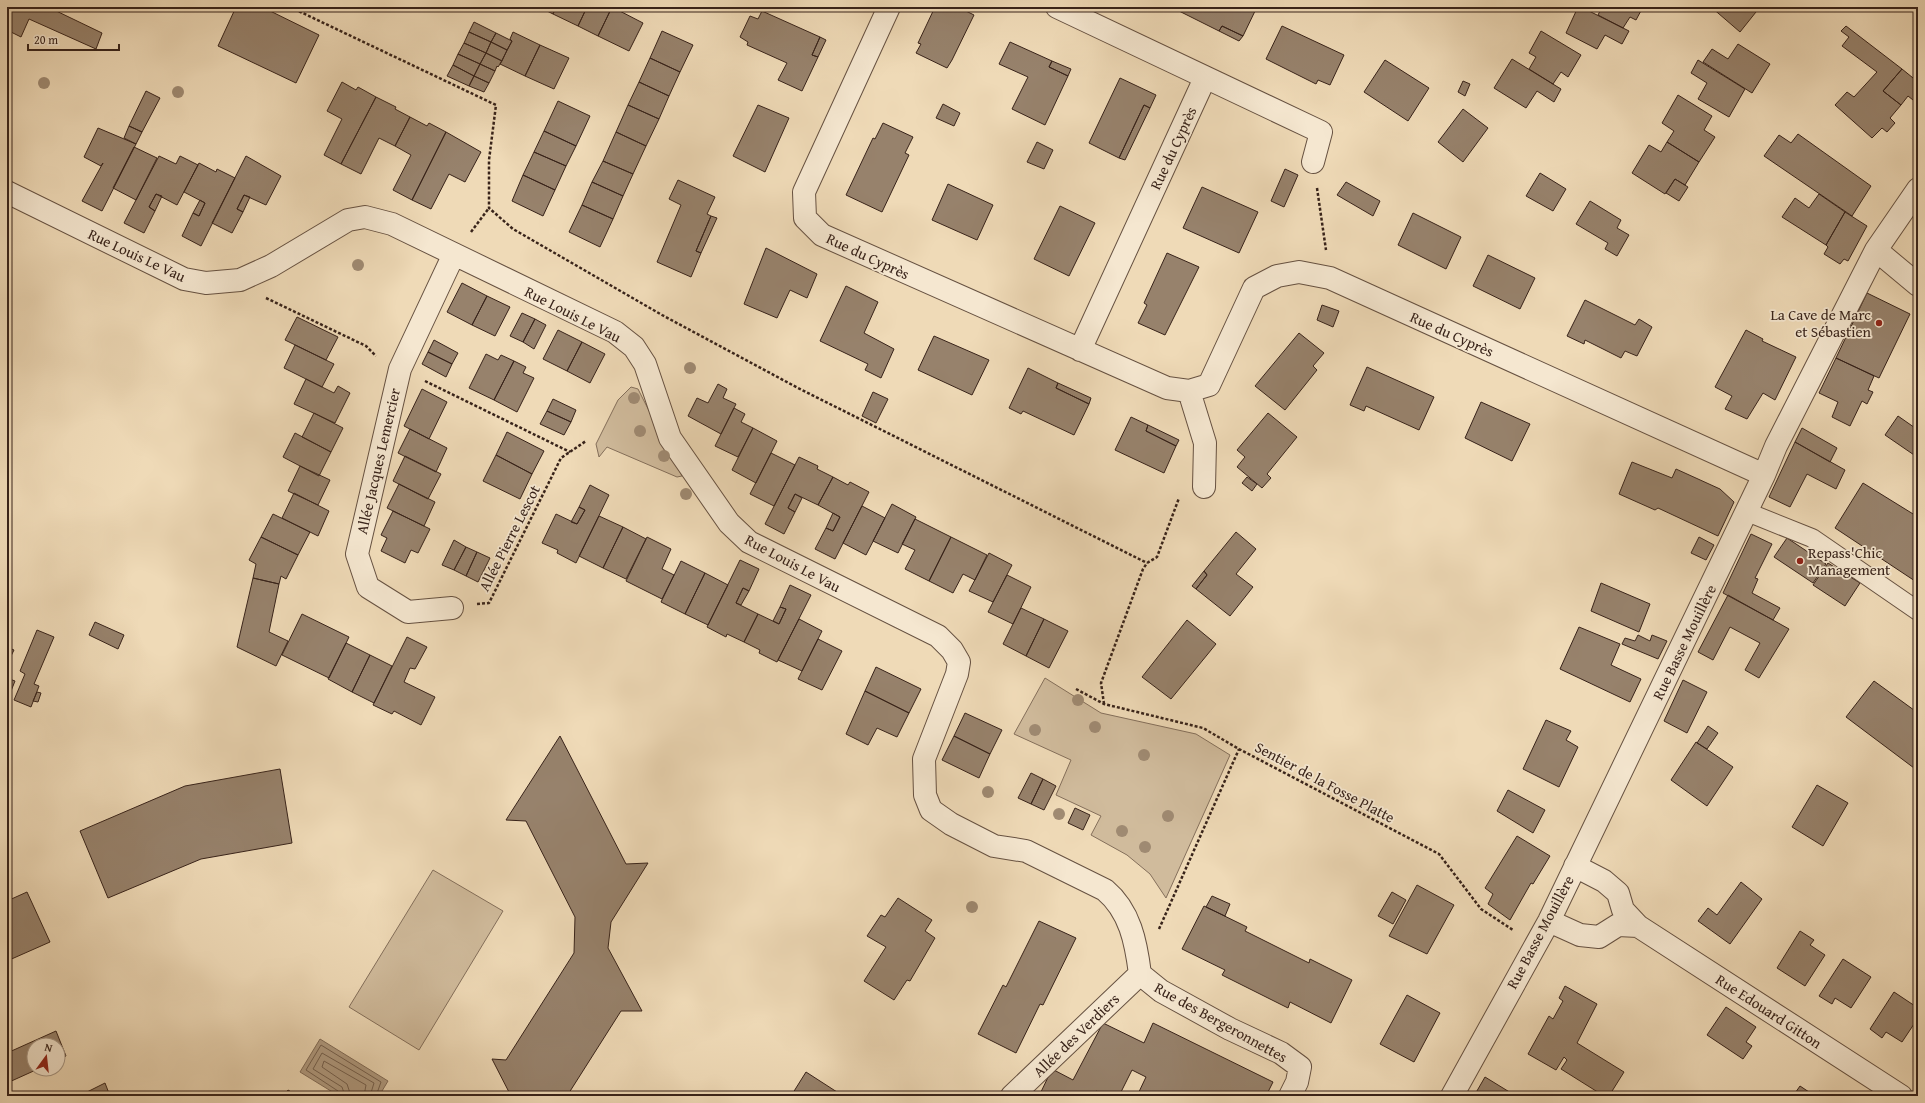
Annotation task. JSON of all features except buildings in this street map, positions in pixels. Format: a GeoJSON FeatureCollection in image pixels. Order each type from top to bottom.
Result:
{"type":"FeatureCollection","features":[{"type":"Feature","properties":{"kind":"street","name":"Rue du Cyprès"},"geometry":{"type":"LineString","coordinates":[[889,7],[804,192],[805,218],[822,236],[1167,388],[1189,391],[1209,385],[1254,288],[1277,276],[1299,272],[1330,278],[1764,475]]}},
{"type":"Feature","properties":{"kind":"street"},"geometry":{"type":"LineString","coordinates":[[1057,7],[1321,132],[1313,162]]}},
{"type":"Feature","properties":{"kind":"street","name":"Rue du Cyprès"},"geometry":{"type":"LineString","coordinates":[[1080,350],[1206,78]]}},
{"type":"Feature","properties":{"kind":"street","name":"Rue Basse Mouillère"},"geometry":{"type":"LineString","coordinates":[[1452,1096],[1549,921],[1764,475],[1776,446],[1876,250],[1918,189]]}},
{"type":"Feature","properties":{"kind":"street","name":"Rue Louis Le Vau"},"geometry":{"type":"LineString","coordinates":[[7,192],[184,279],[206,283],[240,280],[271,266],[348,220],[365,217],[392,224],[615,332],[634,347],[645,364],[670,438],[725,517],[749,542],[938,636],[952,650],[959,662],[957,674],[924,760]]}},
{"type":"Feature","properties":{"kind":"street"},"geometry":{"type":"LineString","coordinates":[[1876,250],[1918,285]]}},
{"type":"Feature","properties":{"kind":"street","name":"Allée Jacques Lemercier"},"geometry":{"type":"LineString","coordinates":[[452,608],[408,612],[368,587],[357,554],[400,369],[454,254]]}},
{"type":"Feature","properties":{"kind":"street"},"geometry":{"type":"LineString","coordinates":[[1189,391],[1205,443],[1204,487]]}},
{"type":"Feature","properties":{"kind":"street","name":"Rue des Bergeronnettes"},"geometry":{"type":"LineString","coordinates":[[924,760],[925,795],[931,810],[951,824],[994,846],[1026,851],[1105,890],[1116,899],[1125,914],[1136,947],[1140,974],[1161,991],[1230,1029],[1281,1053],[1300,1067],[1297,1082],[1290,1096]]}},
{"type":"Feature","properties":{"kind":"street","name":"Rue Edouard Gitton"},"geometry":{"type":"LineString","coordinates":[[1575,866],[1604,881],[1618,893],[1623,910],[1638,926],[1901,1096]]}},
{"type":"Feature","properties":{"kind":"street"},"geometry":{"type":"LineString","coordinates":[[1549,921],[1580,935],[1599,937],[1618,925],[1638,926]]}},
{"type":"Feature","properties":{"kind":"street","name":"Allée des Verdiers"},"geometry":{"type":"LineString","coordinates":[[1012,1096],[1140,974]]}},
{"type":"Feature","properties":{"kind":"lane"},"geometry":{"type":"LineString","coordinates":[[1746,512],[1812,538],[1918,611]]}},
{"type":"Feature","properties":{"kind":"path"},"geometry":{"type":"LineString","coordinates":[[290,7],[496,106],[489,160],[488,208],[513,229],[662,315],[798,388],[1147,563]]}},
{"type":"Feature","properties":{"kind":"path"},"geometry":{"type":"LineString","coordinates":[[1313,162],[1330,278]]}},
{"type":"Feature","properties":{"kind":"path"},"geometry":{"type":"LineString","coordinates":[[262,296],[366,346],[375,355],[400,369],[570,452]]}},
{"type":"Feature","properties":{"kind":"path","name":"Allée Pierre Lescot"},"geometry":{"type":"LineString","coordinates":[[452,608],[489,603],[561,458],[586,441]]}},
{"type":"Feature","properties":{"kind":"path"},"geometry":{"type":"LineString","coordinates":[[1104,704],[1101,683],[1142,569],[1147,563],[1157,557],[1179,497]]}},
{"type":"Feature","properties":{"kind":"path","name":"Sentier de la Fosse Platte"},"geometry":{"type":"LineString","coordinates":[[1076,689],[1104,704],[1203,728],[1239,750],[1439,854],[1481,909],[1535,944]]}},
{"type":"Feature","properties":{"kind":"path"},"geometry":{"type":"LineString","coordinates":[[1159,930],[1239,750]]}},
{"type":"Feature","properties":{"kind":"shaded area"},"geometry":{"type":"Polygon","coordinates":[[[631,387],[638,389],[682,476],[677,477],[607,447],[599,457],[596,444],[618,400],[631,387]]]}},
{"type":"Feature","properties":{"kind":"shaded area"},"geometry":{"type":"Polygon","coordinates":[[[1045,678],[1101,713],[1196,734],[1230,755],[1166,898],[1150,874],[1127,855],[1091,835],[1101,816],[1056,795],[1071,760],[1014,734],[1045,678]]]}},
{"type":"Feature","properties":{"kind":"shaded area"},"geometry":{"type":"Polygon","coordinates":[[[433,870],[503,911],[419,1050],[349,1007],[433,870]]]}},
{"type":"Feature","properties":{"kind":"water"},"geometry":{"type":"Polygon","coordinates":[[[320,1039],[388,1081],[379,1096],[339,1096],[300,1072],[320,1039]]]}},
{"type":"Feature","properties":{"kind":"place","name":"La Cave de Marc et Sébastien"},"geometry":{"type":"Point","coordinates":[1879,323]}},
{"type":"Feature","properties":{"kind":"place","name":"Repass'Chic Management"},"geometry":{"type":"Point","coordinates":[1800,561]}}]}
